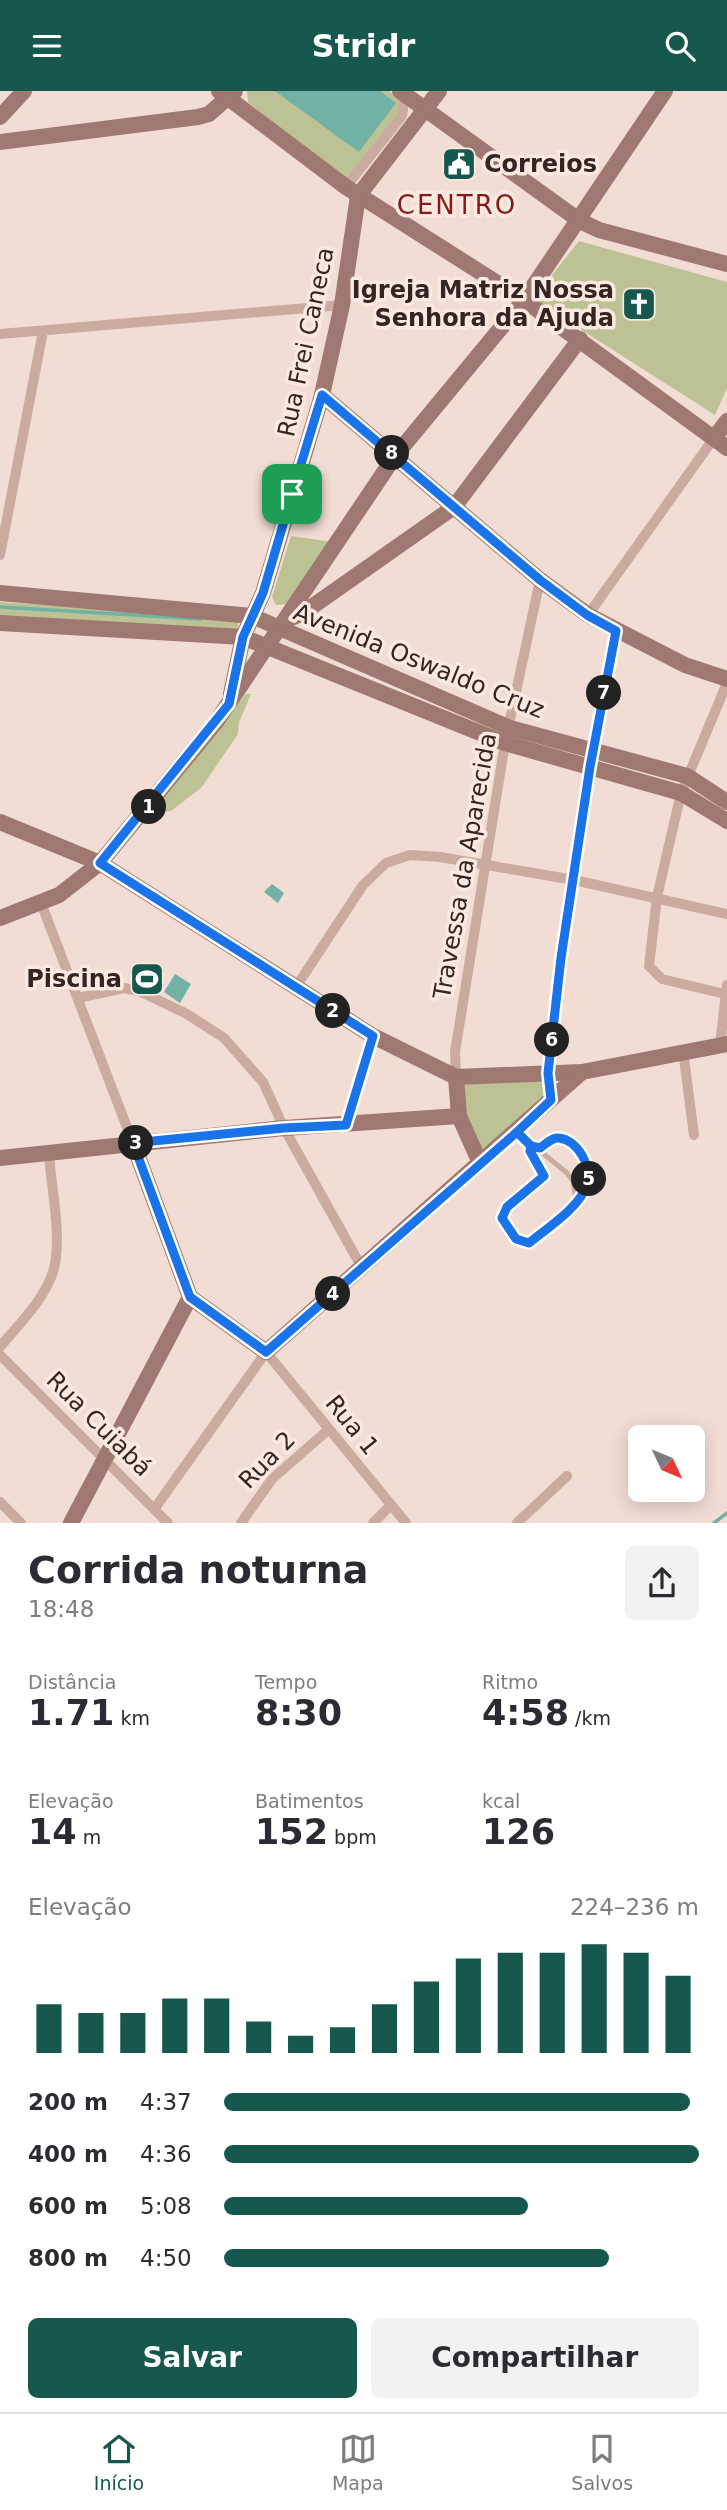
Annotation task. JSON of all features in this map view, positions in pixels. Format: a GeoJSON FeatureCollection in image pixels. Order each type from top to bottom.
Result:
{"type":"FeatureCollection","features":[{"type":"Feature","properties":{"kind":"street"},"geometry":{"type":"LineString","coordinates":[[0,117],[24,91]]}},
{"type":"Feature","properties":{"kind":"street"},"geometry":{"type":"LineString","coordinates":[[352,191],[439,91]]}},
{"type":"Feature","properties":{"kind":"street"},"geometry":{"type":"LineString","coordinates":[[298,610],[395,456],[524,300],[580,221],[665,91]]}},
{"type":"Feature","properties":{"kind":"street"},"geometry":{"type":"LineString","coordinates":[[402,93],[580,221],[599,230],[727,264]]}},
{"type":"Feature","properties":{"kind":"street"},"geometry":{"type":"LineString","coordinates":[[352,191],[401,116],[402,93]]}},
{"type":"Feature","properties":{"kind":"street"},"geometry":{"type":"LineString","coordinates":[[0,142],[198,117],[209,114],[228,94],[352,191],[524,300],[720,443]]}},
{"type":"Feature","properties":{"kind":"street","name":"Rua Frei Caneca"},"geometry":{"type":"LineString","coordinates":[[229,704],[243,637],[263,593],[322,395],[342,305],[352,191]]}},
{"type":"Feature","properties":{"kind":"street"},"geometry":{"type":"LineString","coordinates":[[0,334],[342,305]]}},
{"type":"Feature","properties":{"kind":"street"},"geometry":{"type":"LineString","coordinates":[[0,555],[43,331]]}},
{"type":"Feature","properties":{"kind":"street"},"geometry":{"type":"LineString","coordinates":[[0,918],[41,903],[79,882],[100,863],[229,704],[281,625],[298,610],[454,507],[580,339]]}},
{"type":"Feature","properties":{"kind":"street"},"geometry":{"type":"LineString","coordinates":[[0,823],[100,863],[373,1036],[456,1077],[582,1072],[723,1044],[726,990],[662,979],[651,971],[657,897],[681,793],[727,681],[685,665],[587,615],[540,580],[322,395]]}},
{"type":"Feature","properties":{"kind":"street"},"geometry":{"type":"LineString","coordinates":[[587,615],[720,443],[726,420]]}},
{"type":"Feature","properties":{"kind":"street","name":"Travessa da Aparecida"},"geometry":{"type":"LineString","coordinates":[[456,1077],[455,1052],[508,736],[540,580]]}},
{"type":"Feature","properties":{"kind":"street","name":"Avenida Oswaldo Cruz"},"geometry":{"type":"LineString","coordinates":[[0,593],[252,616],[281,625],[508,736],[593,750],[687,776],[727,802]]}},
{"type":"Feature","properties":{"kind":"street","name":"Avenida Oswaldo Cruz"},"geometry":{"type":"LineString","coordinates":[[0,623],[243,637],[590,767],[681,793],[727,821]]}},
{"type":"Feature","properties":{"kind":"street"},"geometry":{"type":"LineString","coordinates":[[551,1100],[548,1073],[561,958],[590,767],[616,631]]}},
{"type":"Feature","properties":{"kind":"street"},"geometry":{"type":"LineString","coordinates":[[296,987],[373,874],[397,857],[440,857],[574,880],[727,914]]}},
{"type":"Feature","properties":{"kind":"street"},"geometry":{"type":"LineString","coordinates":[[41,903],[190,1297],[266,1352]]}},
{"type":"Feature","properties":{"kind":"street"},"geometry":{"type":"LineString","coordinates":[[78,998],[124,988],[139,991],[187,1014],[224,1038],[263,1082],[284,1128],[362,1268]]}},
{"type":"Feature","properties":{"kind":"street"},"geometry":{"type":"LineString","coordinates":[[346,1125],[373,1036]]}},
{"type":"Feature","properties":{"kind":"street"},"geometry":{"type":"LineString","coordinates":[[684,1051],[694,1135]]}},
{"type":"Feature","properties":{"kind":"street"},"geometry":{"type":"LineString","coordinates":[[155,1508],[266,1352],[582,1072]]}},
{"type":"Feature","properties":{"kind":"street"},"geometry":{"type":"LineString","coordinates":[[456,1077],[459,1116],[480,1163]]}},
{"type":"Feature","properties":{"kind":"street"},"geometry":{"type":"LineString","coordinates":[[0,1157],[284,1128],[459,1116]]}},
{"type":"Feature","properties":{"kind":"street"},"geometry":{"type":"LineString","coordinates":[[0,1347],[38,1300],[52,1274],[56,1240],[49,1154]]}},
{"type":"Feature","properties":{"kind":"street"},"geometry":{"type":"LineString","coordinates":[[71,1523],[190,1297]]}},
{"type":"Feature","properties":{"kind":"street","name":"Rua 1"},"geometry":{"type":"LineString","coordinates":[[266,1352],[406,1523]]}},
{"type":"Feature","properties":{"kind":"street","name":"Rua Cuiabá"},"geometry":{"type":"LineString","coordinates":[[0,1355],[168,1523]]}},
{"type":"Feature","properties":{"kind":"street","name":"Rua 2"},"geometry":{"type":"LineString","coordinates":[[241,1523],[272,1479],[328,1430]]}},
{"type":"Feature","properties":{"kind":"street"},"geometry":{"type":"LineString","coordinates":[[517,1523],[567,1476]]}},
{"type":"Feature","properties":{"kind":"street"},"geometry":{"type":"LineString","coordinates":[[0,1502],[21,1523]]}},
{"type":"Feature","properties":{"kind":"street"},"geometry":{"type":"LineString","coordinates":[[373,1523],[390,1506]]}},
{"type":"Feature","properties":{"kind":"lane"},"geometry":{"type":"LineString","coordinates":[[517,1132],[531,1146],[540,1148],[573,1181],[576,1201]]}},
{"type":"Feature","properties":{"kind":"lane"},"geometry":{"type":"LineString","coordinates":[[531,1146],[530,1151],[544,1176],[503,1212],[502,1218],[516,1239],[529,1243],[576,1201],[587,1187],[589,1177],[583,1158],[573,1145],[560,1138],[552,1139],[540,1148]]}},
{"type":"Feature","properties":{"kind":"green space"},"geometry":{"type":"Polygon","coordinates":[[[247,91],[389,91],[400,100],[401,113],[354,176],[343,180],[248,102],[247,91]]]}},
{"type":"Feature","properties":{"kind":"green space"},"geometry":{"type":"Polygon","coordinates":[[[579,241],[727,282],[727,388],[715,415],[533,299],[579,241]]]}},
{"type":"Feature","properties":{"kind":"green space"},"geometry":{"type":"Polygon","coordinates":[[[291,536],[333,542],[290,604],[276,605],[272,597],[291,536]]]}},
{"type":"Feature","properties":{"kind":"green space"},"geometry":{"type":"Polygon","coordinates":[[[0,602],[239,617],[238,632],[0,617],[0,602]]]}},
{"type":"Feature","properties":{"kind":"green space"},"geometry":{"type":"Polygon","coordinates":[[[246,694],[251,694],[239,722],[238,734],[201,788],[171,811],[141,816],[246,694]]]}},
{"type":"Feature","properties":{"kind":"green space"},"geometry":{"type":"Polygon","coordinates":[[[543,1078],[547,1099],[482,1156],[472,1141],[460,1081],[543,1078]]]}},
{"type":"Feature","properties":{"kind":"water"},"geometry":{"type":"Polygon","coordinates":[[[275,91],[380,91],[396,103],[359,152],[275,91]]]}},
{"type":"Feature","properties":{"kind":"water"},"geometry":{"type":"Polygon","coordinates":[[[272,884],[284,893],[278,903],[264,892],[272,884]]]}},
{"type":"Feature","properties":{"kind":"water","name":"Piscina"},"geometry":{"type":"Polygon","coordinates":[[[147,965],[162,973],[150,992],[133,986],[147,965]]]}},
{"type":"Feature","properties":{"kind":"water"},"geometry":{"type":"Polygon","coordinates":[[[175,974],[191,984],[180,1003],[164,992],[175,974]]]}},
{"type":"Feature","properties":{"kind":"waterway"},"geometry":{"type":"LineString","coordinates":[[0,607],[201,619]]}},
{"type":"Feature","properties":{"kind":"waterway"},"geometry":{"type":"LineString","coordinates":[[714,1523],[727,1513]]}},
{"type":"Feature","properties":{"kind":"place","name":"Correios"},"geometry":{"type":"Point","coordinates":[459,164]}},
{"type":"Feature","properties":{"kind":"place","name":"Igreja Matriz Nossa Senhora da Ajuda"},"geometry":{"type":"Point","coordinates":[639,304]}},
{"type":"Feature","properties":{"kind":"place","name":"Piscina"},"geometry":{"type":"Point","coordinates":[147,979]}},
{"type":"Feature","properties":{"kind":"district","name":"CENTRO"},"geometry":{"type":"Point","coordinates":[457,205]}},
{"type":"Feature","properties":{"kind":"route"},"geometry":{"type":"LineString","coordinates":[[292,494],[263,593],[243,637],[229,704],[141,816],[100,863],[373,1036],[346,1125],[284,1128],[133,1143],[190,1297],[266,1352],[517,1132],[531,1146],[540,1148],[552,1139],[560,1138],[573,1145],[587,1166],[587,1187],[576,1201],[529,1243],[516,1239],[502,1218],[507,1207],[544,1176],[530,1151],[531,1146],[528,1144],[517,1132],[551,1100],[548,1073],[561,958],[590,767],[616,631],[587,615],[540,580],[322,395],[292,494]]}}]}
